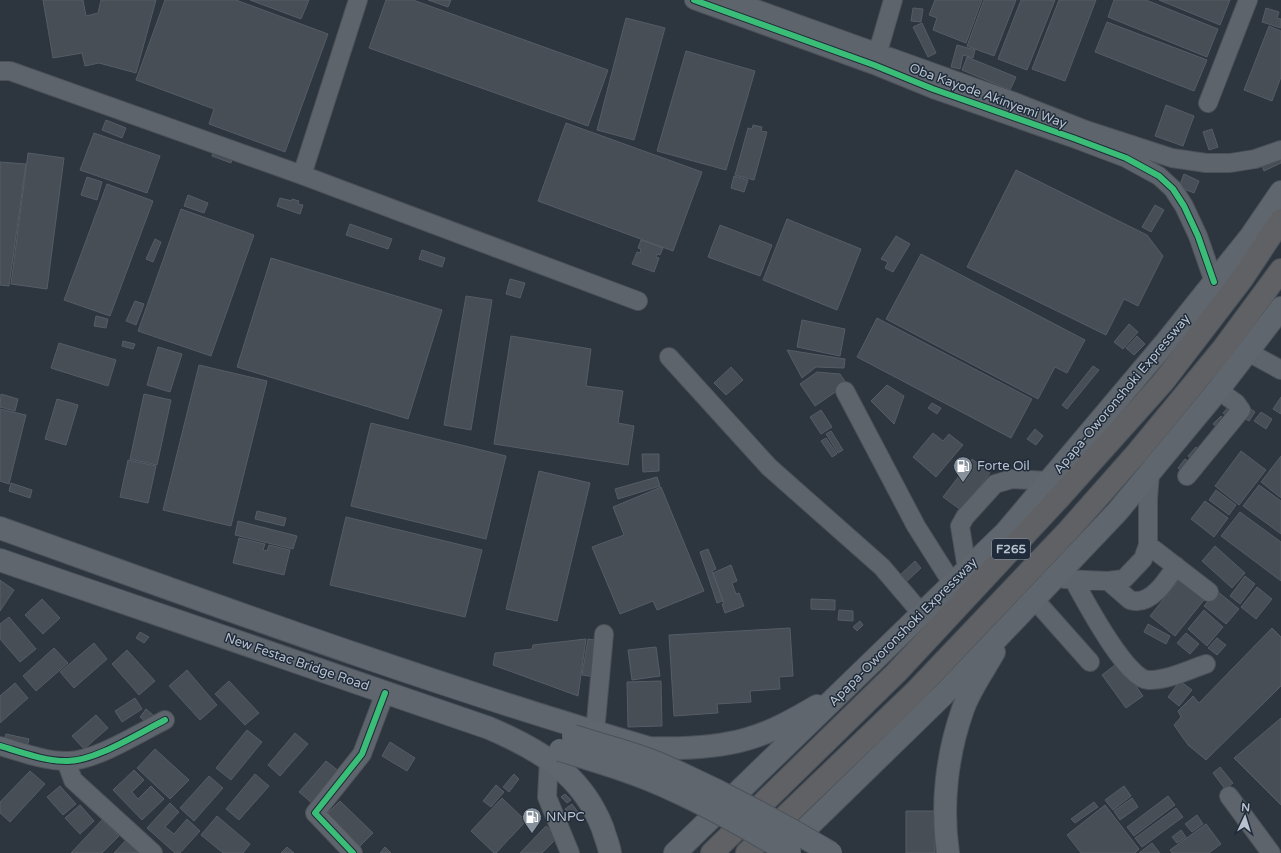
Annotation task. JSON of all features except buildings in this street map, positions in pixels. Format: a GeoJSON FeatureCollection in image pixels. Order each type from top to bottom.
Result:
{"type":"FeatureCollection","features":[{"type":"Feature","properties":{"kind":"highway","name":"Apapa-Oworonshoki Expressway"},"geometry":{"type":"LineString","coordinates":[[712,853],[896,673],[966,600],[1164,382],[1242,279],[1281,220]]}},
{"type":"Feature","properties":{"kind":"highway","name":"F265"},"geometry":{"type":"LineString","coordinates":[[747,853],[915,692],[1068,531],[1137,453],[1222,350],[1281,270]]}},
{"type":"Feature","properties":{"kind":"main road","name":"Apapa-Oworonshoki Expressway"},"geometry":{"type":"LineString","coordinates":[[675,853],[844,691],[959,576],[1006,532],[1167,341],[1251,236],[1281,192]]}},
{"type":"Feature","properties":{"kind":"main road"},"geometry":{"type":"LineString","coordinates":[[781,853],[938,700],[1034,599],[1063,579],[1218,390],[1281,308]]}},
{"type":"Feature","properties":{"kind":"main road"},"geometry":{"type":"LineString","coordinates":[[0,528],[286,630],[451,686],[649,748],[677,749],[716,745],[747,739],[782,726],[844,691]]}},
{"type":"Feature","properties":{"kind":"main road","name":"New Festac Bridge Road"},"geometry":{"type":"LineString","coordinates":[[0,560],[489,728],[535,749],[561,748],[568,775],[586,796],[600,821],[610,853]]}},
{"type":"Feature","properties":{"kind":"main road"},"geometry":{"type":"LineString","coordinates":[[948,853],[945,833],[948,766],[964,708],[1009,626]]}},
{"type":"Feature","properties":{"kind":"main road"},"geometry":{"type":"LineString","coordinates":[[286,630],[303,645],[561,748],[665,766],[792,830],[831,853]]}},
{"type":"Feature","properties":{"kind":"main road"},"geometry":{"type":"LineString","coordinates":[[276,654],[299,654],[498,723],[561,748],[629,772],[674,790],[724,815],[790,853]]}},
{"type":"Feature","properties":{"kind":"street"},"geometry":{"type":"LineString","coordinates":[[302,175],[358,0]]}},
{"type":"Feature","properties":{"kind":"street","name":"Oba Kayode Akinyemi Way"},"geometry":{"type":"LineString","coordinates":[[694,0],[1014,102],[1086,130],[1172,158],[1206,163],[1230,163],[1255,159],[1281,150]]}},
{"type":"Feature","properties":{"kind":"street","name":"Oba Kayode Akinyemi Way"},"geometry":{"type":"LineString","coordinates":[[731,0],[876,59],[933,89],[1120,156],[1159,176],[1172,189],[1184,206],[1198,236],[1214,282]]}},
{"type":"Feature","properties":{"kind":"street"},"geometry":{"type":"LineString","coordinates":[[876,59],[893,0]]}},
{"type":"Feature","properties":{"kind":"street"},"geometry":{"type":"LineString","coordinates":[[1208,103],[1248,0]]}},
{"type":"Feature","properties":{"kind":"street"},"geometry":{"type":"LineString","coordinates":[[0,71],[10,71],[302,175],[638,301]]}},
{"type":"Feature","properties":{"kind":"street"},"geometry":{"type":"LineString","coordinates":[[1248,352],[1281,370]]}},
{"type":"Feature","properties":{"kind":"street"},"geometry":{"type":"LineString","coordinates":[[669,357],[769,467],[882,568],[922,614]]}},
{"type":"Feature","properties":{"kind":"street"},"geometry":{"type":"LineString","coordinates":[[1187,476],[1241,410],[1236,403],[1218,390]]}},
{"type":"Feature","properties":{"kind":"street"},"geometry":{"type":"LineString","coordinates":[[845,391],[916,526],[959,576]]}},
{"type":"Feature","properties":{"kind":"street"},"geometry":{"type":"LineString","coordinates":[[1063,579],[1108,581],[1124,579],[1143,559],[1148,545],[1148,498],[1150,473]]}},
{"type":"Feature","properties":{"kind":"street"},"geometry":{"type":"LineString","coordinates":[[966,600],[959,576],[960,526],[965,517],[995,484],[1012,479],[1050,481]]}},
{"type":"Feature","properties":{"kind":"street"},"geometry":{"type":"LineString","coordinates":[[1148,545],[1209,592]]}},
{"type":"Feature","properties":{"kind":"street"},"geometry":{"type":"LineString","coordinates":[[1108,581],[1130,600],[1146,600],[1159,588],[1176,566]]}},
{"type":"Feature","properties":{"kind":"street"},"geometry":{"type":"LineString","coordinates":[[1063,579],[1114,649],[1140,678],[1148,681],[1159,679],[1206,664]]}},
{"type":"Feature","properties":{"kind":"street"},"geometry":{"type":"LineString","coordinates":[[1034,599],[1090,662]]}},
{"type":"Feature","properties":{"kind":"street"},"geometry":{"type":"LineString","coordinates":[[595,732],[604,634]]}},
{"type":"Feature","properties":{"kind":"street"},"geometry":{"type":"LineString","coordinates":[[350,852],[315,813],[362,754],[385,693]]}},
{"type":"Feature","properties":{"kind":"street"},"geometry":{"type":"LineString","coordinates":[[0,746],[41,758],[66,761],[85,759],[165,720]]}},
{"type":"Feature","properties":{"kind":"street"},"geometry":{"type":"LineString","coordinates":[[561,748],[547,797],[570,853]]}},
{"type":"Feature","properties":{"kind":"street"},"geometry":{"type":"LineString","coordinates":[[66,761],[73,780],[153,853]]}},
{"type":"Feature","properties":{"kind":"street"},"geometry":{"type":"LineString","coordinates":[[1229,796],[1271,853]]}},
{"type":"Feature","properties":{"kind":"cycle path"},"geometry":{"type":"LineString","coordinates":[[694,0],[874,65],[933,89],[1126,158],[1159,176],[1173,189],[1184,206],[1198,236],[1214,282]]}},
{"type":"Feature","properties":{"kind":"cycle path"},"geometry":{"type":"LineString","coordinates":[[353,853],[315,813],[362,754],[385,693]]}},
{"type":"Feature","properties":{"kind":"cycle path"},"geometry":{"type":"LineString","coordinates":[[0,746],[49,760],[77,760],[103,752],[165,720]]}},
{"type":"Feature","properties":{"kind":"place","name":"Forte Oil"},"geometry":{"type":"Point","coordinates":[963,483]}},
{"type":"Feature","properties":{"kind":"place","name":"NNPC"},"geometry":{"type":"Point","coordinates":[532,834]}}]}
